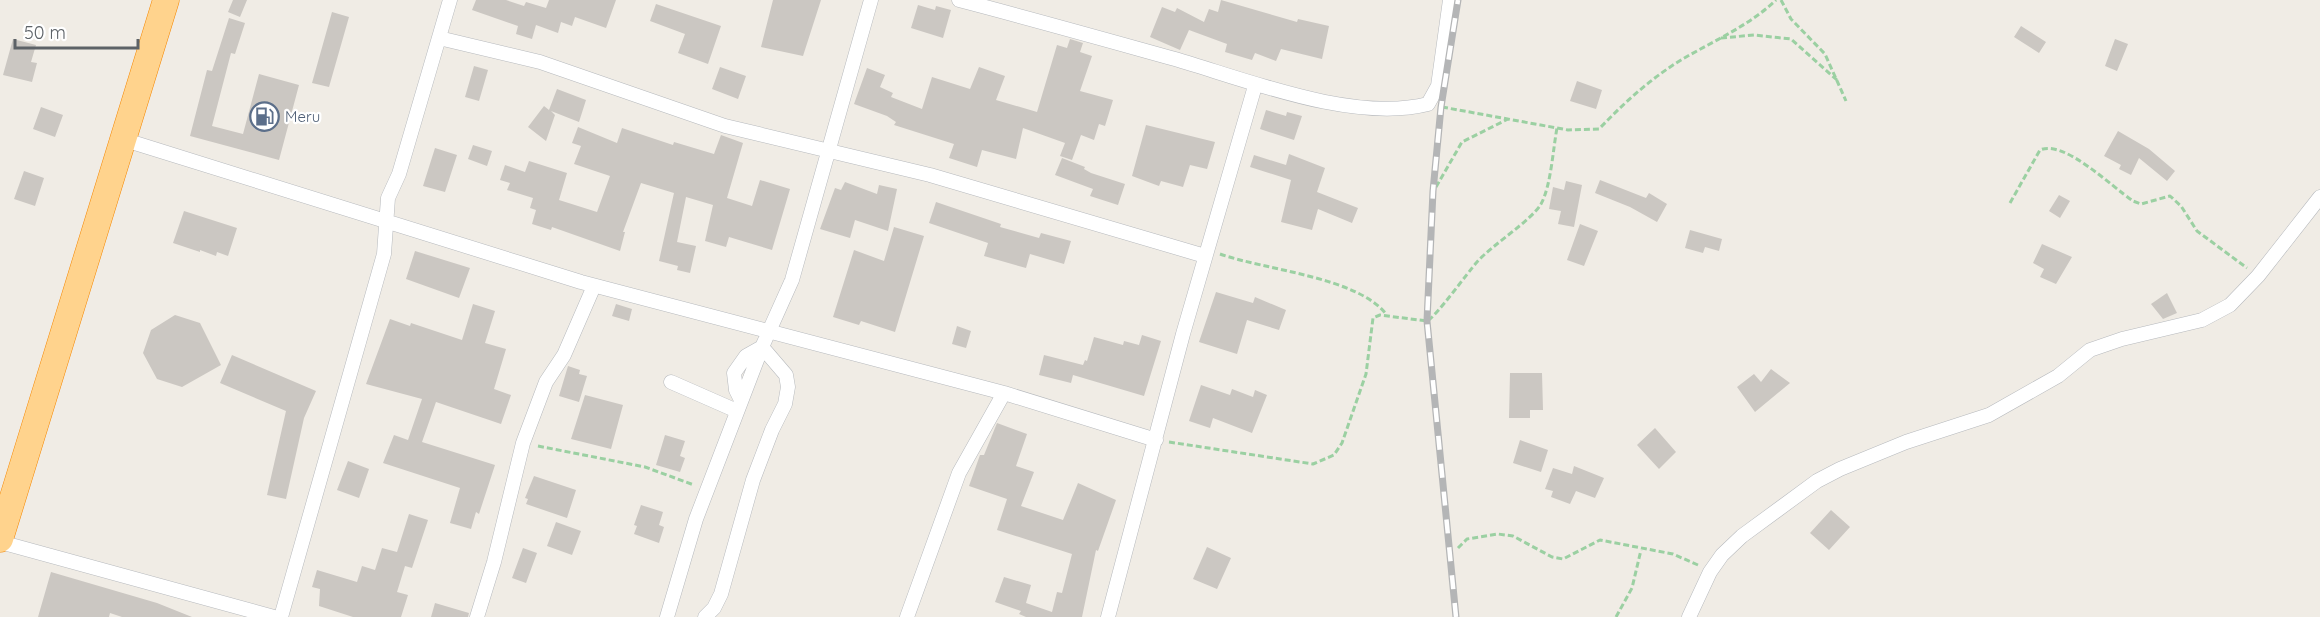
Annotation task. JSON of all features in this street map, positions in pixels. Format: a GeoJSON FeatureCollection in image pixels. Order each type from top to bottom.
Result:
{"type":"FeatureCollection","features":[{"type":"Feature","properties":{"kind":"highway"},"geometry":{"type":"LineString","coordinates":[[0,541],[166,0]]}},
{"type":"Feature","properties":{"kind":"street"},"geometry":{"type":"LineString","coordinates":[[281,617],[384,254],[384,221],[388,198],[399,174],[450,0]]}},
{"type":"Feature","properties":{"kind":"street"},"geometry":{"type":"LineString","coordinates":[[668,617],[684,555],[707,490],[768,331],[792,280],[871,0]]}},
{"type":"Feature","properties":{"kind":"street"},"geometry":{"type":"LineString","coordinates":[[959,0],[1185,62],[1255,86],[1323,100],[1384,109],[1410,109],[1428,104],[1438,86],[1450,0]]}},
{"type":"Feature","properties":{"kind":"street"},"geometry":{"type":"LineString","coordinates":[[439,38],[540,62],[725,126],[930,175],[1206,253]]}},
{"type":"Feature","properties":{"kind":"street"},"geometry":{"type":"LineString","coordinates":[[1108,617],[1206,253],[1255,86]]}},
{"type":"Feature","properties":{"kind":"street"},"geometry":{"type":"LineString","coordinates":[[122,139],[594,286],[671,308],[1004,393],[1156,440]]}},
{"type":"Feature","properties":{"kind":"street"},"geometry":{"type":"LineString","coordinates":[[1689,617],[1710,572],[1722,555],[1742,536],[1824,477],[1906,442],[1989,415],[2058,376],[2090,350],[2122,339],[2202,320],[2230,305],[2258,276],[2320,197]]}},
{"type":"Feature","properties":{"kind":"street"},"geometry":{"type":"LineString","coordinates":[[477,617],[494,562],[523,443],[546,382],[564,355],[594,286]]}},
{"type":"Feature","properties":{"kind":"street"},"geometry":{"type":"LineString","coordinates":[[705,617],[714,608],[722,594],[753,480],[772,430],[785,404],[788,387],[786,375],[762,347]]}},
{"type":"Feature","properties":{"kind":"street"},"geometry":{"type":"LineString","coordinates":[[671,382],[739,406]]}},
{"type":"Feature","properties":{"kind":"street"},"geometry":{"type":"LineString","coordinates":[[907,617],[959,473],[1004,393]]}},
{"type":"Feature","properties":{"kind":"street"},"geometry":{"type":"LineString","coordinates":[[0,541],[274,617]]}},
{"type":"Feature","properties":{"kind":"path"},"geometry":{"type":"LineString","coordinates":[[1428,104],[1557,128],[1580,131],[1599,129],[1646,84],[1719,38],[1741,27],[1776,0]]}},
{"type":"Feature","properties":{"kind":"path"},"geometry":{"type":"LineString","coordinates":[[1781,0],[1791,19],[1825,54],[1846,101]]}},
{"type":"Feature","properties":{"kind":"path"},"geometry":{"type":"LineString","coordinates":[[1719,38],[1754,35],[1791,39],[1837,80]]}},
{"type":"Feature","properties":{"kind":"path"},"geometry":{"type":"LineString","coordinates":[[1436,187],[1462,142],[1510,118]]}},
{"type":"Feature","properties":{"kind":"path"},"geometry":{"type":"LineString","coordinates":[[1156,440],[1314,465],[1324,461],[1342,443],[1350,422],[1366,374],[1373,318],[1387,315],[1427,321],[1434,318],[1445,299],[1478,260],[1535,213],[1543,201],[1557,128]]}},
{"type":"Feature","properties":{"kind":"path"},"geometry":{"type":"LineString","coordinates":[[2010,202],[2040,150],[2047,147],[2059,149],[2073,156],[2133,201],[2141,204],[2170,196],[2181,206],[2197,231],[2258,276]]}},
{"type":"Feature","properties":{"kind":"path"},"geometry":{"type":"LineString","coordinates":[[1206,253],[1356,292],[1371,298],[1387,315]]}},
{"type":"Feature","properties":{"kind":"path"},"geometry":{"type":"LineString","coordinates":[[523,443],[645,467],[707,490]]}},
{"type":"Feature","properties":{"kind":"path"},"geometry":{"type":"LineString","coordinates":[[1458,548],[1467,539],[1498,534],[1513,536],[1557,558],[1569,556],[1600,540],[1641,550],[1673,554],[1710,572]]}},
{"type":"Feature","properties":{"kind":"path"},"geometry":{"type":"LineString","coordinates":[[1616,617],[1632,588],[1641,550]]}},
{"type":"Feature","properties":{"kind":"building"},"geometry":{"type":"Polygon","coordinates":[[[233,0],[247,0],[240,17],[228,12],[233,0]]]}},
{"type":"Feature","properties":{"kind":"building"},"geometry":{"type":"Polygon","coordinates":[[[476,0],[506,0],[524,6],[526,2],[546,8],[549,0],[616,0],[606,28],[575,17],[572,26],[561,22],[558,33],[536,25],[532,39],[516,34],[518,26],[472,10],[476,0]]]}},
{"type":"Feature","properties":{"kind":"building"},"geometry":{"type":"Polygon","coordinates":[[[773,0],[821,0],[803,56],[761,47],[773,0]]]}},
{"type":"Feature","properties":{"kind":"building"},"geometry":{"type":"Polygon","coordinates":[[[1221,0],[1297,22],[1298,19],[1329,26],[1322,59],[1281,49],[1276,61],[1255,53],[1252,60],[1225,52],[1227,44],[1189,30],[1180,50],[1150,37],[1162,7],[1175,12],[1177,8],[1204,22],[1209,9],[1218,12],[1221,0]]]}},
{"type":"Feature","properties":{"kind":"building"},"geometry":{"type":"Polygon","coordinates":[[[656,4],[721,26],[708,64],[678,53],[685,34],[650,21],[656,4]]]}},
{"type":"Feature","properties":{"kind":"building"},"geometry":{"type":"Polygon","coordinates":[[[918,5],[935,10],[936,6],[951,10],[943,38],[911,28],[918,5]]]}},
{"type":"Feature","properties":{"kind":"building"},"geometry":{"type":"Polygon","coordinates":[[[332,12],[349,17],[329,87],[312,83],[332,12]]]}},
{"type":"Feature","properties":{"kind":"building"},"geometry":{"type":"Polygon","coordinates":[[[229,18],[245,23],[235,54],[231,53],[212,126],[243,134],[259,74],[299,85],[279,160],[190,136],[207,70],[212,71],[229,18]]]}},
{"type":"Feature","properties":{"kind":"building"},"geometry":{"type":"Polygon","coordinates":[[[2021,26],[2046,42],[2039,53],[2014,37],[2021,26]]]}},
{"type":"Feature","properties":{"kind":"building"},"geometry":{"type":"Polygon","coordinates":[[[13,39],[36,45],[31,62],[37,63],[32,82],[3,75],[13,39]]]}},
{"type":"Feature","properties":{"kind":"building"},"geometry":{"type":"Polygon","coordinates":[[[1070,39],[1083,43],[1080,52],[1092,56],[1080,91],[1113,100],[1105,126],[1099,124],[1094,140],[1081,135],[1072,160],[1060,156],[1065,143],[1023,128],[1016,159],[982,150],[977,167],[949,158],[954,144],[894,125],[896,122],[887,116],[854,104],[867,68],[885,75],[880,87],[893,93],[891,97],[922,109],[932,77],[970,89],[979,67],[1005,76],[996,100],[1037,112],[1057,45],[1067,48],[1070,39]]]}},
{"type":"Feature","properties":{"kind":"building"},"geometry":{"type":"Polygon","coordinates":[[[2115,39],[2128,44],[2117,71],[2105,66],[2115,39]]]}},
{"type":"Feature","properties":{"kind":"building"},"geometry":{"type":"Polygon","coordinates":[[[474,66],[488,70],[479,101],[465,97],[474,66]]]}},
{"type":"Feature","properties":{"kind":"building"},"geometry":{"type":"Polygon","coordinates":[[[720,67],[746,76],[738,99],[712,89],[720,67]]]}},
{"type":"Feature","properties":{"kind":"building"},"geometry":{"type":"Polygon","coordinates":[[[1577,81],[1602,90],[1596,109],[1570,101],[1577,81]]]}},
{"type":"Feature","properties":{"kind":"building"},"geometry":{"type":"Polygon","coordinates":[[[557,89],[586,100],[579,122],[551,111],[555,115],[546,141],[528,127],[544,106],[549,110],[557,89]]]}},
{"type":"Feature","properties":{"kind":"building"},"geometry":{"type":"Polygon","coordinates":[[[41,107],[63,115],[55,137],[33,129],[41,107]]]}},
{"type":"Feature","properties":{"kind":"building"},"geometry":{"type":"Polygon","coordinates":[[[1266,110],[1286,116],[1287,112],[1302,116],[1294,140],[1260,129],[1266,110]]]}},
{"type":"Feature","properties":{"kind":"building"},"geometry":{"type":"Polygon","coordinates":[[[1146,125],[1215,142],[1207,169],[1190,165],[1183,187],[1161,181],[1159,186],[1132,176],[1146,125]]]}},
{"type":"Feature","properties":{"kind":"building"},"geometry":{"type":"Polygon","coordinates":[[[578,127],[617,143],[622,128],[673,145],[674,142],[714,154],[721,135],[743,143],[727,198],[752,206],[760,180],[790,189],[772,250],[729,237],[726,247],[705,241],[713,205],[686,197],[677,242],[696,246],[690,273],[677,270],[678,266],[659,261],[674,193],[641,183],[623,232],[625,232],[620,251],[552,227],[551,230],[532,224],[536,210],[530,208],[533,198],[507,190],[510,183],[500,180],[505,165],[525,172],[529,161],[567,173],[559,200],[597,212],[610,176],[574,164],[581,146],[572,143],[578,127]]]}},
{"type":"Feature","properties":{"kind":"building"},"geometry":{"type":"Polygon","coordinates":[[[2118,131],[2149,149],[2175,171],[2167,181],[2139,158],[2131,175],[2119,169],[2121,165],[2104,156],[2118,131]]]}},
{"type":"Feature","properties":{"kind":"building"},"geometry":{"type":"Polygon","coordinates":[[[473,145],[492,151],[487,166],[468,159],[473,145]]]}},
{"type":"Feature","properties":{"kind":"building"},"geometry":{"type":"Polygon","coordinates":[[[435,148],[457,155],[445,192],[423,186],[435,148]]]}},
{"type":"Feature","properties":{"kind":"building"},"geometry":{"type":"Polygon","coordinates":[[[1289,154],[1325,168],[1317,192],[1358,208],[1352,223],[1318,209],[1312,230],[1281,222],[1291,180],[1250,167],[1254,155],[1286,165],[1289,154]]]}},
{"type":"Feature","properties":{"kind":"building"},"geometry":{"type":"Polygon","coordinates":[[[1062,158],[1085,167],[1084,169],[1091,173],[1125,184],[1118,205],[1090,196],[1093,189],[1055,175],[1062,158]]]}},
{"type":"Feature","properties":{"kind":"building"},"geometry":{"type":"Polygon","coordinates":[[[24,171],[44,178],[35,206],[14,199],[24,171]]]}},
{"type":"Feature","properties":{"kind":"building"},"geometry":{"type":"Polygon","coordinates":[[[1600,180],[1646,198],[1649,193],[1667,204],[1657,222],[1630,207],[1595,193],[1600,180]]]}},
{"type":"Feature","properties":{"kind":"building"},"geometry":{"type":"Polygon","coordinates":[[[1566,181],[1582,185],[1574,227],[1558,224],[1561,211],[1549,209],[1553,187],[1564,190],[1566,181]]]}},
{"type":"Feature","properties":{"kind":"building"},"geometry":{"type":"Polygon","coordinates":[[[845,182],[877,194],[879,185],[897,189],[888,231],[855,220],[850,238],[820,229],[835,188],[841,190],[845,182]]]}},
{"type":"Feature","properties":{"kind":"building"},"geometry":{"type":"Polygon","coordinates":[[[2059,195],[2070,201],[2060,218],[2049,211],[2059,195]]]}},
{"type":"Feature","properties":{"kind":"building"},"geometry":{"type":"Polygon","coordinates":[[[936,202],[1001,224],[1000,227],[1039,238],[1041,233],[1071,241],[1064,264],[1030,254],[1026,268],[984,256],[988,243],[929,223],[936,202]]]}},
{"type":"Feature","properties":{"kind":"building"},"geometry":{"type":"Polygon","coordinates":[[[184,211],[237,228],[228,256],[217,252],[216,256],[173,243],[184,211]]]}},
{"type":"Feature","properties":{"kind":"building"},"geometry":{"type":"Polygon","coordinates":[[[1580,224],[1598,231],[1584,266],[1567,260],[1580,224]]]}},
{"type":"Feature","properties":{"kind":"building"},"geometry":{"type":"Polygon","coordinates":[[[894,227],[924,236],[895,332],[861,321],[859,325],[833,317],[854,250],[884,261],[894,227]]]}},
{"type":"Feature","properties":{"kind":"building"},"geometry":{"type":"Polygon","coordinates":[[[1690,230],[1722,239],[1719,251],[1705,247],[1703,253],[1685,248],[1690,230]]]}},
{"type":"Feature","properties":{"kind":"building"},"geometry":{"type":"Polygon","coordinates":[[[2042,244],[2072,257],[2056,284],[2040,277],[2044,269],[2033,263],[2042,244]]]}},
{"type":"Feature","properties":{"kind":"building"},"geometry":{"type":"Polygon","coordinates":[[[415,251],[470,268],[459,298],[406,279],[415,251]]]}},
{"type":"Feature","properties":{"kind":"building"},"geometry":{"type":"Polygon","coordinates":[[[1216,292],[1253,303],[1255,297],[1286,310],[1279,330],[1247,320],[1237,354],[1199,342],[1216,292]]]}},
{"type":"Feature","properties":{"kind":"building"},"geometry":{"type":"Polygon","coordinates":[[[2167,293],[2177,313],[2163,319],[2151,304],[2167,293]]]}},
{"type":"Feature","properties":{"kind":"building"},"geometry":{"type":"Polygon","coordinates":[[[473,304],[495,311],[485,343],[506,349],[494,389],[511,395],[501,424],[436,402],[422,442],[495,465],[479,514],[476,512],[471,529],[450,523],[460,488],[383,463],[394,435],[408,440],[422,399],[366,384],[390,319],[410,326],[411,323],[462,340],[473,304]]]}},
{"type":"Feature","properties":{"kind":"building"},"geometry":{"type":"Polygon","coordinates":[[[616,304],[632,309],[629,321],[612,316],[616,304]]]}},
{"type":"Feature","properties":{"kind":"building"},"geometry":{"type":"Polygon","coordinates":[[[175,315],[200,323],[221,365],[182,387],[157,379],[143,353],[151,330],[175,315]]]}},
{"type":"Feature","properties":{"kind":"building"},"geometry":{"type":"Polygon","coordinates":[[[957,326],[971,331],[966,348],[952,344],[957,326]]]}},
{"type":"Feature","properties":{"kind":"building"},"geometry":{"type":"Polygon","coordinates":[[[1142,335],[1161,341],[1144,396],[1073,375],[1071,383],[1039,375],[1044,355],[1083,365],[1085,360],[1087,361],[1094,337],[1123,345],[1124,341],[1139,345],[1142,335]]]}},
{"type":"Feature","properties":{"kind":"building"},"geometry":{"type":"Polygon","coordinates":[[[232,355],[316,391],[304,418],[286,499],[267,495],[286,411],[220,383],[232,355]]]}},
{"type":"Feature","properties":{"kind":"building"},"geometry":{"type":"Polygon","coordinates":[[[568,366],[580,370],[579,374],[587,376],[579,402],[559,396],[568,366]]]}},
{"type":"Feature","properties":{"kind":"building"},"geometry":{"type":"Polygon","coordinates":[[[1771,369],[1790,383],[1755,412],[1737,387],[1754,374],[1761,382],[1771,369]]]}},
{"type":"Feature","properties":{"kind":"building"},"geometry":{"type":"Polygon","coordinates":[[[1510,373],[1542,373],[1543,410],[1530,410],[1530,418],[1509,418],[1510,373]]]}},
{"type":"Feature","properties":{"kind":"building"},"geometry":{"type":"Polygon","coordinates":[[[1201,385],[1230,395],[1232,389],[1253,397],[1255,390],[1267,395],[1252,433],[1213,418],[1210,428],[1189,421],[1201,385]]]}},
{"type":"Feature","properties":{"kind":"building"},"geometry":{"type":"Polygon","coordinates":[[[585,395],[623,405],[611,449],[571,439],[585,395]]]}},
{"type":"Feature","properties":{"kind":"building"},"geometry":{"type":"Polygon","coordinates":[[[997,423],[1027,434],[1016,466],[1034,472],[1021,506],[1063,520],[1078,483],[1116,500],[1098,551],[1096,550],[1082,617],[1026,617],[1019,614],[1021,611],[995,602],[1004,577],[1031,585],[1026,603],[1052,612],[1057,592],[1062,593],[1072,554],[997,530],[1007,499],[969,486],[980,455],[984,455],[997,423]]]}},
{"type":"Feature","properties":{"kind":"building"},"geometry":{"type":"Polygon","coordinates":[[[1655,428],[1676,452],[1659,469],[1637,445],[1655,428]]]}},
{"type":"Feature","properties":{"kind":"building"},"geometry":{"type":"Polygon","coordinates":[[[665,435],[685,441],[680,456],[685,458],[680,472],[656,465],[665,435]]]}},
{"type":"Feature","properties":{"kind":"building"},"geometry":{"type":"Polygon","coordinates":[[[1520,440],[1548,450],[1541,472],[1513,463],[1520,440]]]}},
{"type":"Feature","properties":{"kind":"building"},"geometry":{"type":"Polygon","coordinates":[[[348,461],[369,469],[359,498],[337,490],[348,461]]]}},
{"type":"Feature","properties":{"kind":"building"},"geometry":{"type":"Polygon","coordinates":[[[1574,466],[1604,478],[1595,498],[1576,491],[1570,504],[1551,497],[1553,491],[1545,489],[1553,468],[1572,474],[1574,466]]]}},
{"type":"Feature","properties":{"kind":"building"},"geometry":{"type":"Polygon","coordinates":[[[534,476],[576,490],[567,518],[526,504],[528,499],[525,498],[534,476]]]}},
{"type":"Feature","properties":{"kind":"building"},"geometry":{"type":"Polygon","coordinates":[[[641,505],[663,512],[659,525],[664,527],[659,543],[634,534],[637,526],[634,525],[641,505]]]}},
{"type":"Feature","properties":{"kind":"building"},"geometry":{"type":"Polygon","coordinates":[[[1831,510],[1850,527],[1829,550],[1810,533],[1831,510]]]}},
{"type":"Feature","properties":{"kind":"building"},"geometry":{"type":"Polygon","coordinates":[[[409,514],[428,520],[412,568],[405,566],[397,592],[408,595],[401,617],[353,617],[319,606],[320,589],[312,587],[317,570],[357,582],[362,566],[375,570],[382,548],[397,552],[409,514]]]}},
{"type":"Feature","properties":{"kind":"building"},"geometry":{"type":"Polygon","coordinates":[[[556,522],[581,531],[572,555],[547,546],[556,522]]]}},
{"type":"Feature","properties":{"kind":"building"},"geometry":{"type":"Polygon","coordinates":[[[1207,547],[1231,558],[1217,589],[1193,579],[1207,547]]]}},
{"type":"Feature","properties":{"kind":"building"},"geometry":{"type":"Polygon","coordinates":[[[523,548],[537,553],[526,583],[512,578],[523,548]]]}},
{"type":"Feature","properties":{"kind":"building"},"geometry":{"type":"Polygon","coordinates":[[[51,572],[157,603],[192,617],[122,617],[110,613],[109,617],[38,617],[51,572]]]}},
{"type":"Feature","properties":{"kind":"building"},"geometry":{"type":"Polygon","coordinates":[[[435,603],[469,613],[468,617],[431,617],[435,603]]]}},
{"type":"Feature","properties":{"kind":"railway"},"geometry":{"type":"LineString","coordinates":[[1456,617],[1427,321],[1433,191],[1441,107],[1458,0]]}},
{"type":"Feature","properties":{"kind":"place","name":"Meru"},"geometry":{"type":"Point","coordinates":[264,117]}}]}
